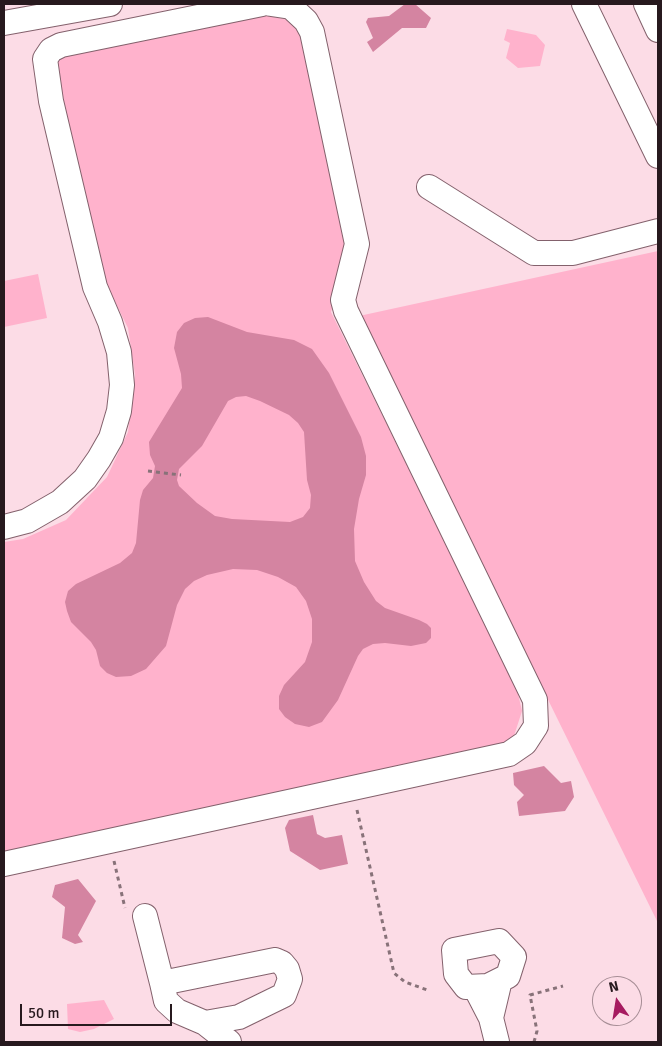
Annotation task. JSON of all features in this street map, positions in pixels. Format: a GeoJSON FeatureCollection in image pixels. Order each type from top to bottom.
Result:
{"type":"FeatureCollection","features":[{"type":"Feature","properties":{"kind":"street"},"geometry":{"type":"LineString","coordinates":[[4,23],[110,4]]}},
{"type":"Feature","properties":{"kind":"street"},"geometry":{"type":"LineString","coordinates":[[4,527],[27,521],[60,502],[85,479],[100,459],[111,438],[122,385],[119,352],[110,322],[94,287],[51,101],[45,58],[52,50],[61,45],[262,4]]}},
{"type":"Feature","properties":{"kind":"street"},"geometry":{"type":"LineString","coordinates":[[4,864],[509,754],[525,743],[533,731],[537,714],[535,700],[346,311],[343,300],[357,244],[312,32],[306,21],[291,7],[271,4]]}},
{"type":"Feature","properties":{"kind":"street"},"geometry":{"type":"LineString","coordinates":[[584,4],[658,156]]}},
{"type":"Feature","properties":{"kind":"street"},"geometry":{"type":"LineString","coordinates":[[646,4],[658,30]]}},
{"type":"Feature","properties":{"kind":"street"},"geometry":{"type":"LineString","coordinates":[[429,187],[534,253],[573,253],[658,231]]}},
{"type":"Feature","properties":{"kind":"street"},"geometry":{"type":"LineString","coordinates":[[143,915],[167,982],[166,1001],[177,1012],[205,1024],[229,1042]]}},
{"type":"Feature","properties":{"kind":"street"},"geometry":{"type":"LineString","coordinates":[[499,941],[514,957],[508,976],[500,980],[488,986],[466,987],[456,974],[454,950],[499,941]]}},
{"type":"Feature","properties":{"kind":"street"},"geometry":{"type":"LineString","coordinates":[[167,982],[275,960],[282,963],[287,969],[290,979],[284,995],[239,1017],[205,1024]]}},
{"type":"Feature","properties":{"kind":"street"},"geometry":{"type":"LineString","coordinates":[[492,1018],[500,980]]}},
{"type":"Feature","properties":{"kind":"street"},"geometry":{"type":"LineString","coordinates":[[475,987],[492,1018],[497,1042]]}},
{"type":"Feature","properties":{"kind":"street"},"geometry":{"type":"LineString","coordinates":[[239,1017],[240,1042]]}},
{"type":"Feature","properties":{"kind":"path"},"geometry":{"type":"LineString","coordinates":[[148,471],[181,475]]}},
{"type":"Feature","properties":{"kind":"path"},"geometry":{"type":"LineString","coordinates":[[352,787],[394,973],[406,982],[430,991]]}},
{"type":"Feature","properties":{"kind":"path"},"geometry":{"type":"LineString","coordinates":[[109,840],[143,915]]}},
{"type":"Feature","properties":{"kind":"path"},"geometry":{"type":"LineString","coordinates":[[534,1042],[537,1031],[530,995],[563,986]]}},
{"type":"Feature","properties":{"kind":"shaded area"},"geometry":{"type":"Polygon","coordinates":[[[405,4],[415,4],[431,18],[426,28],[402,28],[373,52],[367,42],[373,38],[366,22],[368,18],[389,16],[405,4]]]}},
{"type":"Feature","properties":{"kind":"shaded area"},"geometry":{"type":"Polygon","coordinates":[[[264,15],[289,20],[302,36],[350,246],[331,312],[516,685],[522,711],[513,739],[493,750],[4,853],[4,542],[23,539],[66,520],[107,477],[128,432],[135,375],[128,328],[96,264],[55,56],[264,15]]]}},
{"type":"Feature","properties":{"kind":"shaded area"},"geometry":{"type":"Polygon","coordinates":[[[507,29],[536,35],[545,45],[540,66],[518,68],[506,58],[510,43],[504,40],[507,29]]]}},
{"type":"Feature","properties":{"kind":"shaded area"},"geometry":{"type":"Polygon","coordinates":[[[658,251],[658,923],[359,316],[658,251]]]}},
{"type":"Feature","properties":{"kind":"shaded area"},"geometry":{"type":"Polygon","coordinates":[[[38,274],[47,318],[4,327],[4,281],[38,274]]]}},
{"type":"Feature","properties":{"kind":"shaded area"},"geometry":{"type":"Polygon","coordinates":[[[208,317],[247,332],[294,340],[312,349],[329,373],[361,437],[366,456],[366,475],[359,499],[354,529],[355,561],[364,582],[376,601],[385,608],[419,620],[431,628],[431,638],[426,643],[411,646],[385,643],[373,644],[363,649],[338,700],[322,722],[309,727],[295,724],[285,717],[279,709],[279,696],[284,685],[305,662],[312,642],[312,619],[306,601],[296,587],[278,577],[257,570],[233,569],[207,575],[194,581],[185,589],[177,605],[166,646],[146,669],[131,676],[116,677],[107,673],[100,666],[96,650],[91,642],[71,622],[67,611],[65,602],[68,591],[76,584],[120,563],[132,553],[136,543],[140,500],[143,490],[153,478],[155,466],[150,455],[149,442],[182,388],[181,374],[174,348],[177,332],[184,323],[195,318],[208,317]],[[246,396],[236,397],[228,401],[202,446],[179,469],[177,480],[179,486],[197,503],[215,516],[232,519],[290,522],[303,517],[310,508],[311,495],[307,480],[304,432],[289,415],[246,396]]]}},
{"type":"Feature","properties":{"kind":"shaded area"},"geometry":{"type":"Polygon","coordinates":[[[544,766],[561,783],[571,781],[574,797],[565,811],[519,816],[517,802],[524,795],[514,785],[513,773],[544,766]]]}},
{"type":"Feature","properties":{"kind":"shaded area"},"geometry":{"type":"Polygon","coordinates":[[[313,815],[317,834],[325,838],[342,835],[348,864],[320,870],[290,851],[285,828],[289,820],[313,815]]]}},
{"type":"Feature","properties":{"kind":"shaded area"},"geometry":{"type":"Polygon","coordinates":[[[78,879],[96,901],[78,935],[83,942],[75,944],[62,938],[65,907],[52,897],[55,885],[78,879]]]}},
{"type":"Feature","properties":{"kind":"shaded area"},"geometry":{"type":"Polygon","coordinates":[[[104,1000],[114,1019],[94,1029],[80,1032],[68,1029],[67,1004],[104,1000]]]}}]}
